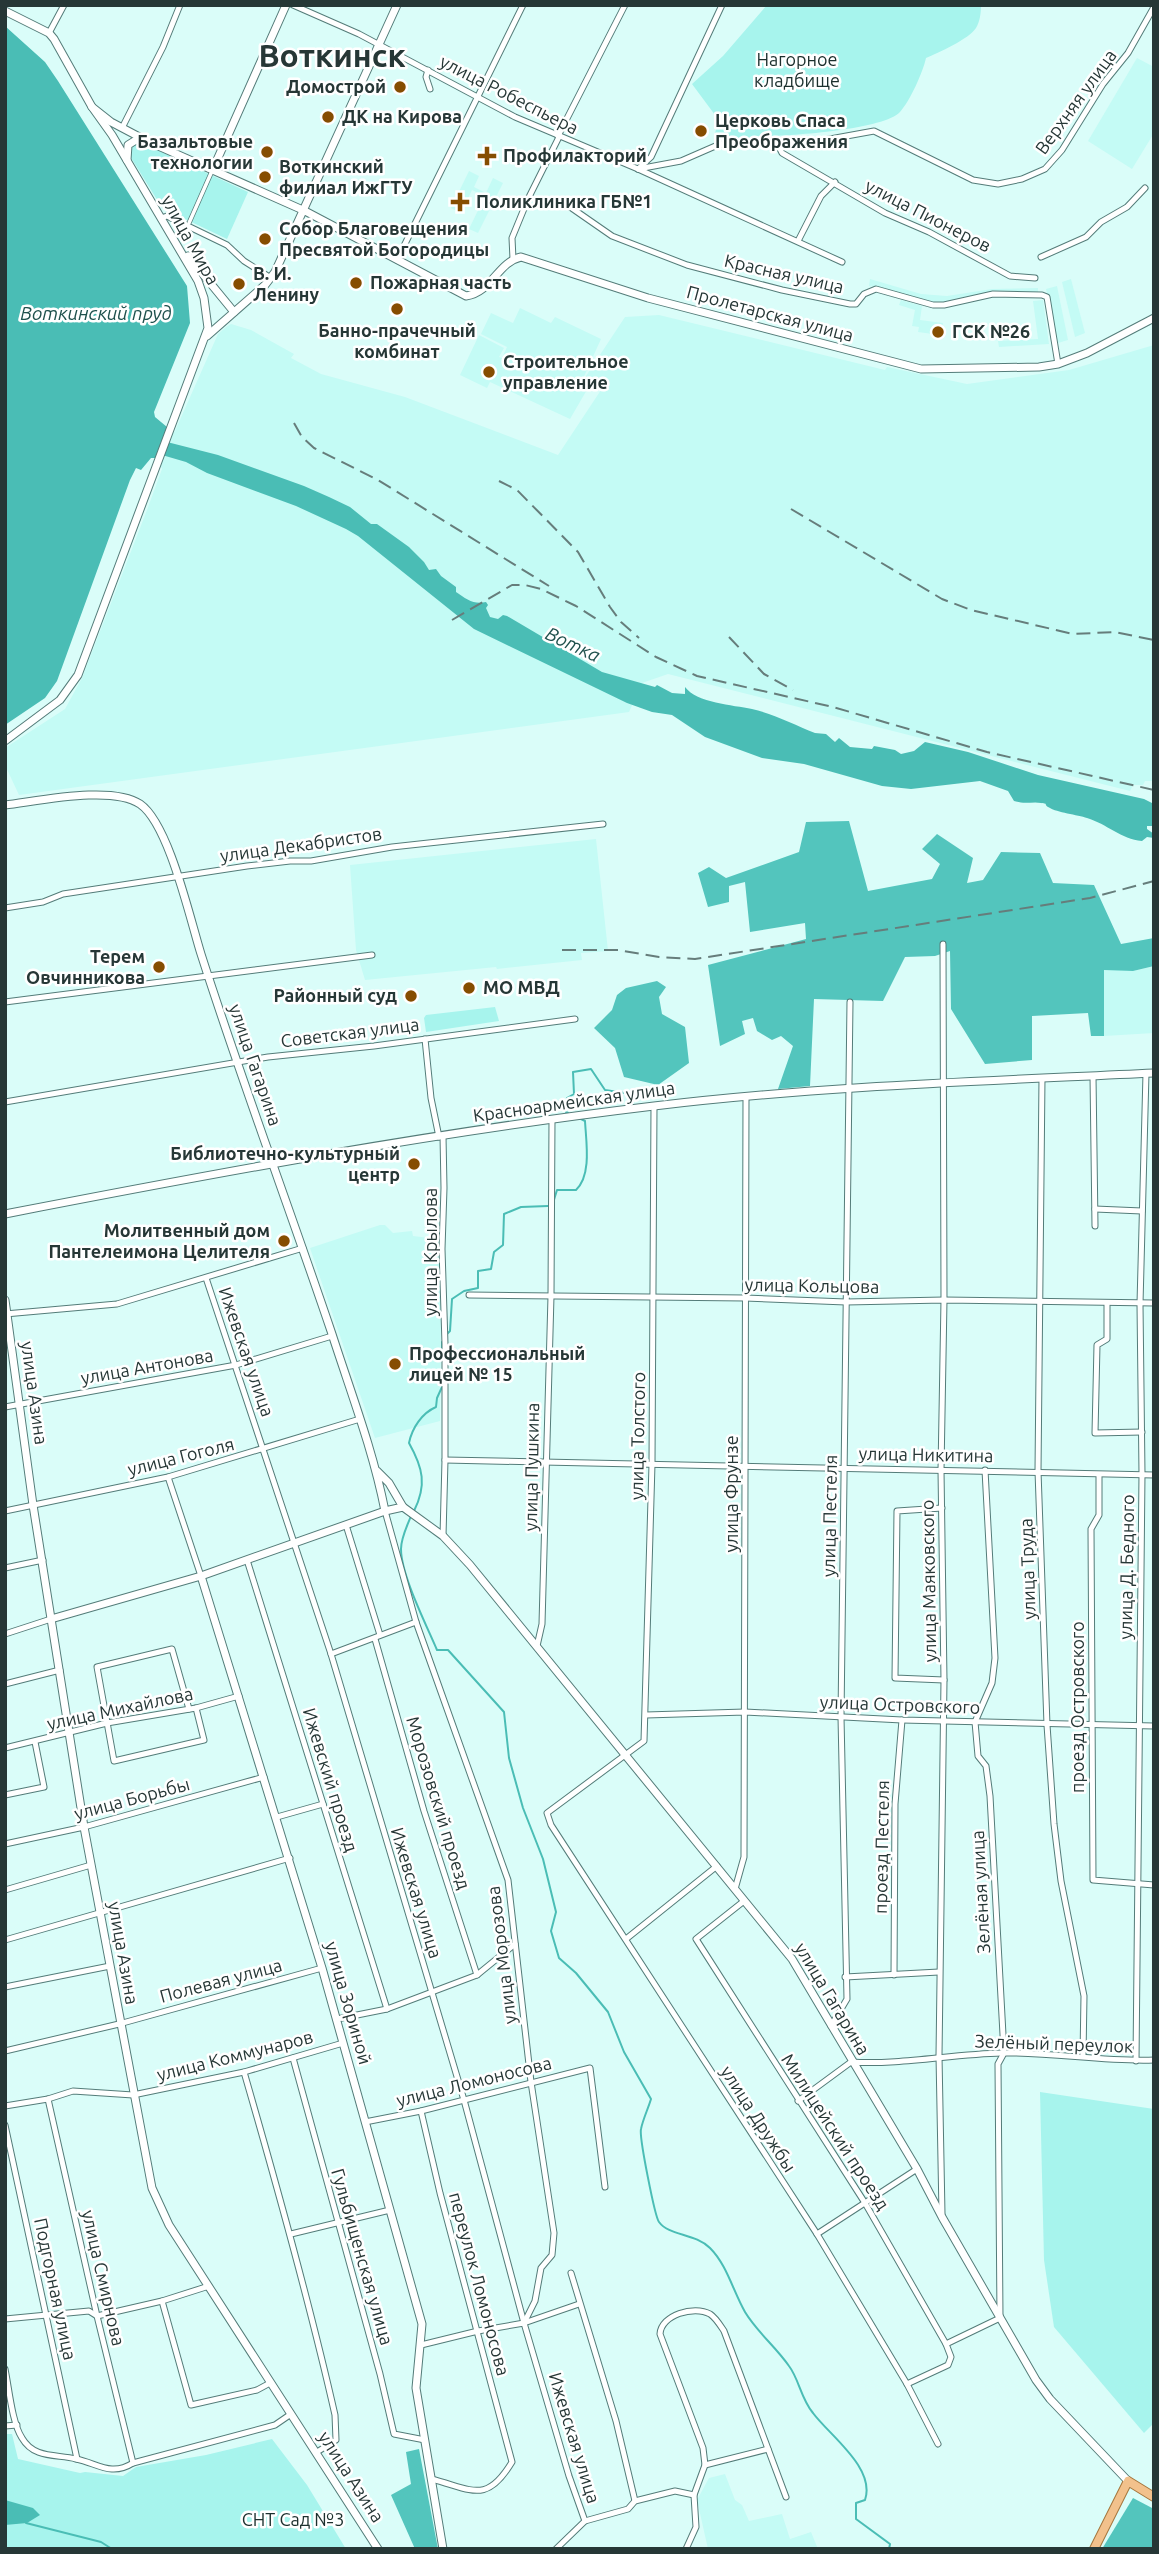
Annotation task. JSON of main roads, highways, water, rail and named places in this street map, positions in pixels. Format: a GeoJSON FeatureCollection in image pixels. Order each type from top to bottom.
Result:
{"type":"FeatureCollection","features":[{"type":"Feature","properties":{"kind":"main road"},"geometry":{"type":"LineString","coordinates":[[213,169],[286,5]]}},
{"type":"Feature","properties":{"kind":"main road"},"geometry":{"type":"LineString","coordinates":[[5,741],[60,700],[78,675],[206,336],[271,278],[305,211],[397,5]]}},
{"type":"Feature","properties":{"kind":"main road","name":"улица Мира"},"geometry":{"type":"LineString","coordinates":[[5,11],[49,33],[173,236],[202,289],[208,316],[206,336]]}},
{"type":"Feature","properties":{"kind":"main road","name":"улица Мира"},"geometry":{"type":"LineString","coordinates":[[92,107],[147,141],[305,211],[467,296],[476,295],[485,289],[513,259]]}},
{"type":"Feature","properties":{"kind":"main road"},"geometry":{"type":"LineString","coordinates":[[127,164],[125,155],[128,145],[136,140],[147,141]]}},
{"type":"Feature","properties":{"kind":"main road"},"geometry":{"type":"LineString","coordinates":[[173,236],[234,312]]}},
{"type":"Feature","properties":{"kind":"main road","name":"Пролетарская улица"},"geometry":{"type":"LineString","coordinates":[[513,259],[523,257],[648,298],[903,366],[942,370],[1039,367],[1058,363],[1087,353],[1154,318]]}},
{"type":"Feature","properties":{"kind":"main road","name":"улица Гагарина"},"geometry":{"type":"LineString","coordinates":[[5,805],[112,794],[141,805],[156,823],[178,878],[236,1062],[303,1248],[377,1471]]}},
{"type":"Feature","properties":{"kind":"main road","name":"Красноармейская улица"},"geometry":{"type":"LineString","coordinates":[[5,1214],[271,1162],[654,1106],[943,1081],[1150,1073]]}},
{"type":"Feature","properties":{"kind":"main road","name":"улица Азина"},"geometry":{"type":"LineString","coordinates":[[5,1300],[33,1505],[84,1827],[119,2024],[148,2172],[156,2199],[270,2383],[378,2549]]}},
{"type":"Feature","properties":{"kind":"main road"},"geometry":{"type":"LineString","coordinates":[[51,1619],[201,1576],[346,1524],[403,1507],[389,1483],[377,1471]]}},
{"type":"Feature","properties":{"kind":"main road"},"geometry":{"type":"LineString","coordinates":[[377,1471],[385,1511]]}},
{"type":"Feature","properties":{"kind":"main road","name":"улица Гагарина"},"geometry":{"type":"LineString","coordinates":[[403,1507],[443,1535],[792,1959],[917,2169],[1000,2318],[1050,2399],[1128,2481]]}},
{"type":"Feature","properties":{"kind":"main road","name":"улица Зориной"},"geometry":{"type":"LineString","coordinates":[[201,1576],[290,1858],[422,2324],[416,2388],[443,2549]]}},
{"type":"Feature","properties":{"kind":"main road"},"geometry":{"type":"LineString","coordinates":[[1094,2549],[1128,2481],[1154,2497]]}},
{"type":"Feature","properties":{"kind":"water","name":"Воткинский пруд"},"geometry":{"type":"Polygon","coordinates":[[[5,26],[45,62],[187,286],[190,323],[154,412],[155,417],[167,427],[155,458],[151,458],[141,470],[136,468],[130,480],[57,681],[45,698],[5,725],[5,26]]]}},
{"type":"Feature","properties":{"kind":"water"},"geometry":{"type":"Polygon","coordinates":[[[167,442],[218,455],[304,486],[350,507],[371,524],[377,524],[409,547],[429,570],[436,569],[456,587],[456,592],[460,595],[474,602],[486,602],[490,617],[498,619],[503,615],[507,616],[602,672],[655,687],[657,685],[672,693],[685,694],[685,687],[706,700],[768,714],[815,733],[826,734],[835,742],[839,738],[850,747],[872,749],[874,746],[895,750],[901,754],[914,751],[925,742],[968,752],[1038,775],[1144,799],[1154,804],[1154,826],[1147,826],[1147,829],[1154,834],[1154,838],[1134,840],[1094,821],[1053,809],[1045,804],[1014,801],[1008,791],[980,781],[911,789],[882,786],[804,764],[762,758],[705,737],[672,715],[652,712],[627,703],[474,629],[358,536],[296,506],[162,455],[167,442]]]}},
{"type":"Feature","properties":{"kind":"water"},"geometry":{"type":"Polygon","coordinates":[[[5,2500],[33,2508],[40,2515],[27,2523],[5,2525],[5,2500]]]}},
{"type":"Feature","properties":{"kind":"waterway"},"geometry":{"type":"LineString","coordinates":[[568,1113],[567,1098],[574,1094],[573,1072],[591,1069],[605,1090],[625,1093]]}},
{"type":"Feature","properties":{"kind":"waterway"},"geometry":{"type":"LineString","coordinates":[[553,1203],[557,1190],[576,1190],[584,1176],[587,1157],[585,1121],[579,1118]]}},
{"type":"Feature","properties":{"kind":"waterway"},"geometry":{"type":"LineString","coordinates":[[447,1334],[450,1331],[452,1299],[464,1291],[478,1288],[478,1271],[491,1269],[494,1252],[503,1245],[504,1214],[521,1207],[548,1206]]}},
{"type":"Feature","properties":{"kind":"waterway"},"geometry":{"type":"LineString","coordinates":[[442,1342],[442,1361]]}},
{"type":"Feature","properties":{"kind":"waterway"},"geometry":{"type":"LineString","coordinates":[[414,1511],[421,1493],[422,1477],[409,1443],[418,1422],[436,1407],[442,1387]]}},
{"type":"Feature","properties":{"kind":"waterway"},"geometry":{"type":"LineString","coordinates":[[411,1516],[402,1541],[402,1560],[415,1600],[437,1650],[448,1650],[504,1712],[509,1758],[523,1808],[543,1859],[556,1912],[551,1931],[559,1958],[576,1973],[608,2012],[624,2052],[651,2099],[641,2135],[659,2222],[669,2230],[704,2243],[716,2255],[745,2312],[789,2366],[809,2407],[858,2464],[867,2488],[865,2500],[856,2503],[856,2519],[890,2544],[889,2549]]}},
{"type":"Feature","properties":{"kind":"waterway"},"geometry":{"type":"LineString","coordinates":[[26,2523],[101,2542],[112,2549]]}},
{"type":"Feature","properties":{"kind":"railway"},"geometry":{"type":"LineString","coordinates":[[294,423],[302,437],[314,448],[378,480],[549,586]]}},
{"type":"Feature","properties":{"kind":"railway"},"geometry":{"type":"LineString","coordinates":[[499,481],[517,490],[578,552],[610,607],[621,622],[639,638]]}},
{"type":"Feature","properties":{"kind":"railway"},"geometry":{"type":"LineString","coordinates":[[791,509],[942,599],[971,610],[1073,634],[1115,632],[1154,640]]}},
{"type":"Feature","properties":{"kind":"railway"},"geometry":{"type":"LineString","coordinates":[[452,620],[512,585],[525,585],[541,589],[576,606],[656,657],[697,676],[833,707],[987,752],[1154,790]]}},
{"type":"Feature","properties":{"kind":"railway"},"geometry":{"type":"LineString","coordinates":[[729,637],[764,674],[793,690]]}},
{"type":"Feature","properties":{"kind":"railway"},"geometry":{"type":"LineString","coordinates":[[562,950],[618,950],[659,957],[695,959],[1090,898],[1154,881]]}},
{"type":"Feature","properties":{"kind":"place","name":"Домострой"},"geometry":{"type":"Point","coordinates":[400,87]}},
{"type":"Feature","properties":{"kind":"place","name":"ДК на Кирова"},"geometry":{"type":"Point","coordinates":[328,117]}},
{"type":"Feature","properties":{"kind":"place","name":"Церковь Спаса Преображения"},"geometry":{"type":"Point","coordinates":[701,131]}},
{"type":"Feature","properties":{"kind":"place","name":"Базальтовые технологии"},"geometry":{"type":"Point","coordinates":[267,152]}},
{"type":"Feature","properties":{"kind":"place","name":"Профилакторий"},"geometry":{"type":"Point","coordinates":[487,156]}},
{"type":"Feature","properties":{"kind":"place","name":"Воткинский филиал ИжГТУ"},"geometry":{"type":"Point","coordinates":[265,177]}},
{"type":"Feature","properties":{"kind":"place","name":"Поликлиника ГБ№1"},"geometry":{"type":"Point","coordinates":[460,202]}},
{"type":"Feature","properties":{"kind":"place","name":"Собор Благовещения Пресвятой Богородицы"},"geometry":{"type":"Point","coordinates":[265,239]}},
{"type":"Feature","properties":{"kind":"place","name":"Пожарная часть"},"geometry":{"type":"Point","coordinates":[356,283]}},
{"type":"Feature","properties":{"kind":"place","name":"В. И. Ленину"},"geometry":{"type":"Point","coordinates":[239,284]}},
{"type":"Feature","properties":{"kind":"place","name":"Банно-прачечный комбинат"},"geometry":{"type":"Point","coordinates":[397,309]}},
{"type":"Feature","properties":{"kind":"place","name":"ГСК №26"},"geometry":{"type":"Point","coordinates":[938,332]}},
{"type":"Feature","properties":{"kind":"place","name":"Строительное управление"},"geometry":{"type":"Point","coordinates":[489,372]}},
{"type":"Feature","properties":{"kind":"place","name":"Терем Овчинникова"},"geometry":{"type":"Point","coordinates":[159,967]}},
{"type":"Feature","properties":{"kind":"place","name":"МО МВД"},"geometry":{"type":"Point","coordinates":[469,988]}},
{"type":"Feature","properties":{"kind":"place","name":"Районный суд"},"geometry":{"type":"Point","coordinates":[411,996]}},
{"type":"Feature","properties":{"kind":"place","name":"Библиотечно-культурный центр"},"geometry":{"type":"Point","coordinates":[414,1164]}},
{"type":"Feature","properties":{"kind":"place","name":"Молитвенный дом Пантелеимона Целителя"},"geometry":{"type":"Point","coordinates":[284,1241]}},
{"type":"Feature","properties":{"kind":"place","name":"Профессиональный лицей № 15"},"geometry":{"type":"Point","coordinates":[395,1364]}},
{"type":"Feature","properties":{"kind":"district","name":"Воткинск"},"geometry":{"type":"Point","coordinates":[332,56]}},
{"type":"Feature","properties":{"kind":"park label","name":"Нагорное кладбище"},"geometry":{"type":"Point","coordinates":[797,70]}},
{"type":"Feature","properties":{"kind":"park label","name":"СНТ Сад №3"},"geometry":{"type":"Point","coordinates":[293,2520]}},
{"type":"Feature","properties":{"kind":"water label","name":"Вотка"},"geometry":{"type":"Point","coordinates":[573,644]}}]}
